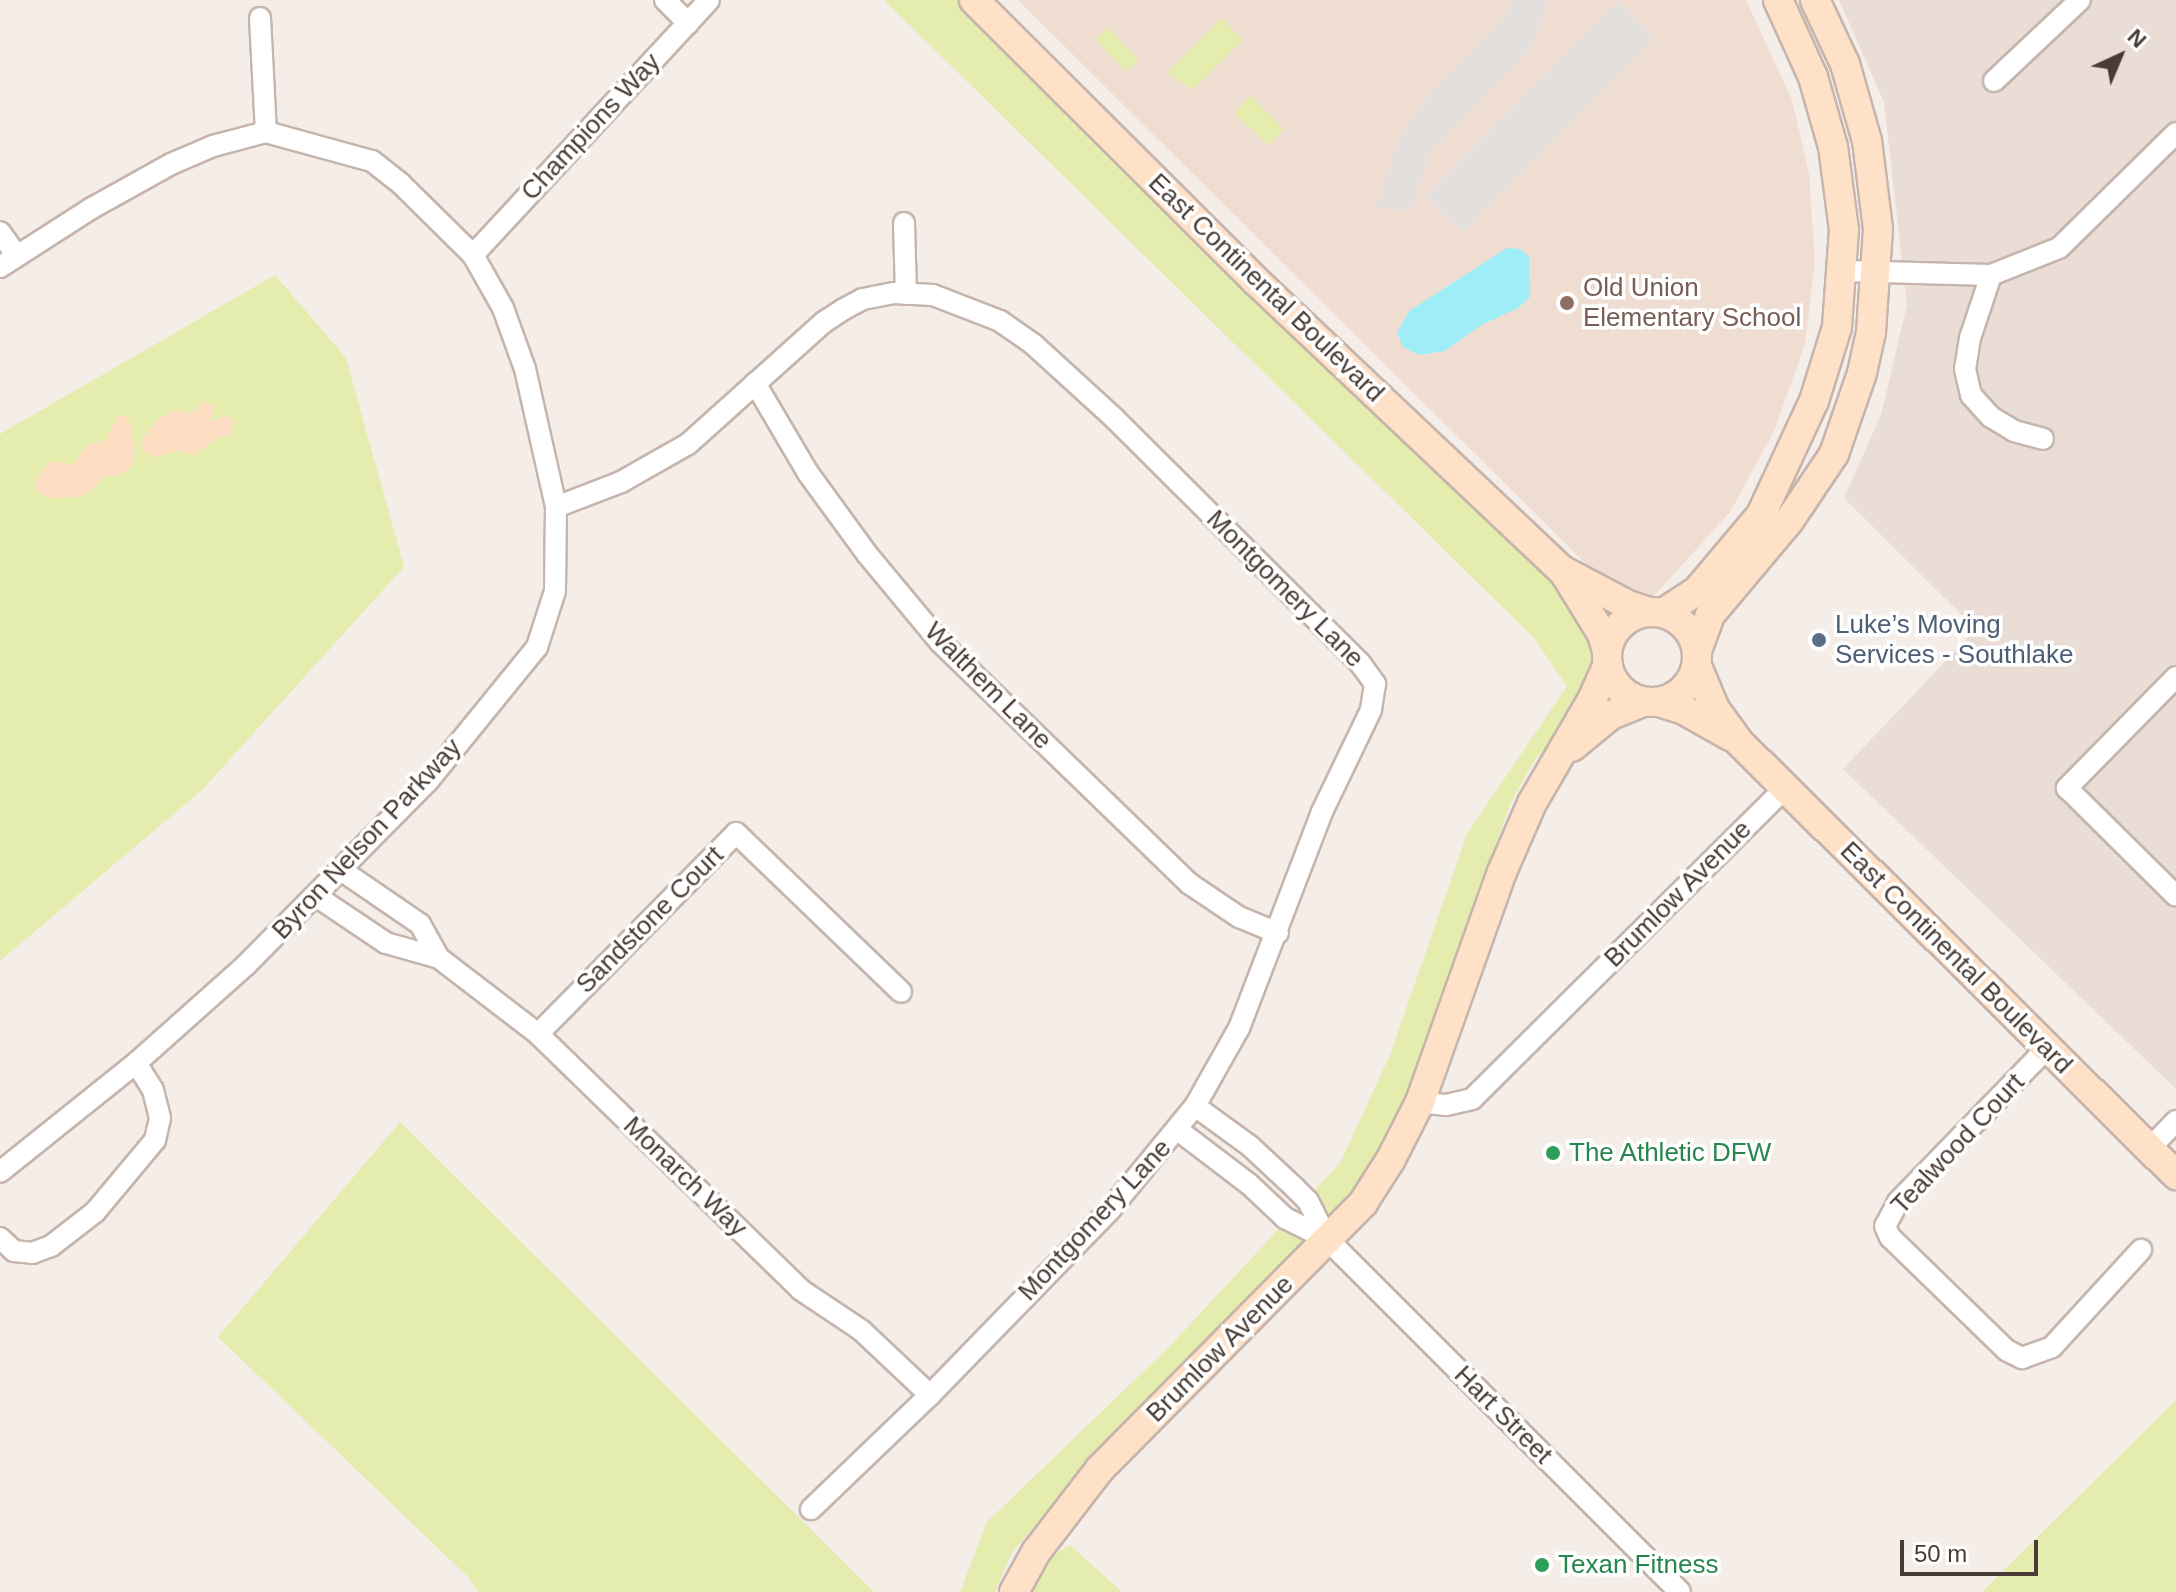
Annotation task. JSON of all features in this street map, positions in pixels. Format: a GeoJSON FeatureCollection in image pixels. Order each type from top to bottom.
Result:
{"type":"FeatureCollection","features":[{"type":"Feature","properties":{"kind":"main road","name":"East Continental Boulevard"},"geometry":{"type":"LineString","coordinates":[[974,0],[1257,282],[1562,570],[1602,634],[1607,657]]}},
{"type":"Feature","properties":{"kind":"main road"},"geometry":{"type":"LineString","coordinates":[[1778,0],[1827,115],[1840,189],[1844,271],[1837,327],[1818,387],[1768,501],[1738,545],[1697,591],[1657,612],[1635,615],[1622,624],[1607,657],[1620,689],[1652,702],[1683,690],[1710,615],[1789,521],[1834,454],[1862,373],[1877,274],[1874,185],[1860,107],[1815,0]]}},
{"type":"Feature","properties":{"kind":"main road","name":"East Continental Boulevard"},"geometry":{"type":"LineString","coordinates":[[1562,570],[1628,605],[1657,612]]}},
{"type":"Feature","properties":{"kind":"main road"},"geometry":{"type":"LineString","coordinates":[[1657,612],[1686,627],[1697,658]]}},
{"type":"Feature","properties":{"kind":"main road","name":"Brumlow Avenue"},"geometry":{"type":"LineString","coordinates":[[1014,1592],[1036,1552],[1100,1469],[1363,1203],[1420,1102],[1502,872],[1532,803],[1601,684],[1607,657]]}},
{"type":"Feature","properties":{"kind":"main road","name":"East Continental Boulevard"},"geometry":{"type":"LineString","coordinates":[[1697,658],[1715,709],[1738,741],[2175,1172]]}},
{"type":"Feature","properties":{"kind":"main road","name":"East Continental Boulevard"},"geometry":{"type":"LineString","coordinates":[[1652,702],[1684,710],[1738,741]]}},
{"type":"Feature","properties":{"kind":"main road","name":"Brumlow Avenue"},"geometry":{"type":"LineString","coordinates":[[1560,758],[1611,715],[1652,702]]}},
{"type":"Feature","properties":{"kind":"street"},"geometry":{"type":"LineString","coordinates":[[665,0],[688,23]]}},
{"type":"Feature","properties":{"kind":"street","name":"Champions Way"},"geometry":{"type":"LineString","coordinates":[[473,255],[709,0]]}},
{"type":"Feature","properties":{"kind":"street"},"geometry":{"type":"LineString","coordinates":[[1994,81],[2080,0]]}},
{"type":"Feature","properties":{"kind":"street"},"geometry":{"type":"LineString","coordinates":[[0,232],[8,261],[171,164],[213,146],[266,132],[260,18]]}},
{"type":"Feature","properties":{"kind":"street","name":"Byron Nelson Parkway"},"geometry":{"type":"LineString","coordinates":[[0,1172],[136,1063],[246,965],[428,781],[537,647],[555,591],[556,507],[525,369],[503,308],[473,255],[401,184],[372,161],[266,132]]}},
{"type":"Feature","properties":{"kind":"street"},"geometry":{"type":"LineString","coordinates":[[1844,271],[1991,275],[2059,248],[2176,133]]}},
{"type":"Feature","properties":{"kind":"street"},"geometry":{"type":"LineString","coordinates":[[904,223],[906,294]]}},
{"type":"Feature","properties":{"kind":"street"},"geometry":{"type":"LineString","coordinates":[[1991,275],[1970,338],[1965,369],[1971,395],[1991,417],[2014,431],[2043,439]]}},
{"type":"Feature","properties":{"kind":"street","name":"Montgomery Lane"},"geometry":{"type":"LineString","coordinates":[[556,507],[621,482],[688,444],[824,322],[844,309],[863,299],[906,294],[933,295],[1000,321],[1033,344],[1114,418],[1369,673],[1375,684],[1375,698],[1322,812],[1239,1028],[1195,1106],[1110,1210],[930,1395],[811,1509]]}},
{"type":"Feature","properties":{"kind":"street","name":"Walthem Lane"},"geometry":{"type":"LineString","coordinates":[[755,383],[817,484],[867,554],[940,642],[1190,884],[1239,917],[1278,933]]}},
{"type":"Feature","properties":{"kind":"street"},"geometry":{"type":"LineString","coordinates":[[2176,677],[2067,788],[2176,896]]}},
{"type":"Feature","properties":{"kind":"street","name":"Brumlow Avenue"},"geometry":{"type":"LineString","coordinates":[[1420,1102],[1446,1105],[1472,1099],[1785,788]]}},
{"type":"Feature","properties":{"kind":"street","name":"Sandstone Court"},"geometry":{"type":"LineString","coordinates":[[538,1034],[736,833],[901,992]]}},
{"type":"Feature","properties":{"kind":"street","name":"Monarch Way"},"geometry":{"type":"LineString","coordinates":[[341,870],[420,924],[439,958]]}},
{"type":"Feature","properties":{"kind":"street","name":"Monarch Way"},"geometry":{"type":"LineString","coordinates":[[316,896],[386,943],[439,958],[538,1034],[801,1290],[861,1330],[930,1395]]}},
{"type":"Feature","properties":{"kind":"street","name":"Tealwood Court"},"geometry":{"type":"LineString","coordinates":[[2047,1048],[1898,1202],[1885,1226],[1890,1237],[2006,1350],[2030,1358],[2052,1347],[2141,1250]]}},
{"type":"Feature","properties":{"kind":"street"},"geometry":{"type":"LineString","coordinates":[[0,1238],[14,1251],[32,1253],[51,1246],[95,1212],[155,1140],[160,1118],[153,1090],[136,1063]]}},
{"type":"Feature","properties":{"kind":"street"},"geometry":{"type":"LineString","coordinates":[[1195,1106],[1250,1146],[1302,1195],[1327,1239]]}},
{"type":"Feature","properties":{"kind":"street"},"geometry":{"type":"LineString","coordinates":[[2149,1149],[2176,1121]]}},
{"type":"Feature","properties":{"kind":"street"},"geometry":{"type":"LineString","coordinates":[[1178,1130],[1249,1184],[1285,1218],[1327,1239]]}},
{"type":"Feature","properties":{"kind":"street","name":"Hart Street"},"geometry":{"type":"LineString","coordinates":[[1327,1239],[1680,1592]]}},
{"type":"Feature","properties":{"kind":"shaded area","name":"Old Union Elementary School"},"geometry":{"type":"Polygon","coordinates":[[[1018,0],[1746,0],[1792,100],[1809,174],[1815,261],[1805,344],[1774,431],[1730,512],[1652,598],[1596,574],[1018,0]]]}},
{"type":"Feature","properties":{"kind":"shaded area"},"geometry":{"type":"Polygon","coordinates":[[[1511,0],[1549,0],[1532,47],[1430,153],[1411,211],[1376,208],[1398,141],[1421,104],[1505,16],[1511,0]]]}},
{"type":"Feature","properties":{"kind":"shaded area"},"geometry":{"type":"Polygon","coordinates":[[[1839,0],[2176,0],[2176,1089],[1843,769],[1976,629],[1844,498],[1881,415],[1907,305],[1884,102],[1839,0]]]}},
{"type":"Feature","properties":{"kind":"shaded area"},"geometry":{"type":"Polygon","coordinates":[[[1618,1],[1655,38],[1462,233],[1425,196],[1618,1]]]}},
{"type":"Feature","properties":{"kind":"green space"},"geometry":{"type":"Polygon","coordinates":[[[884,0],[959,0],[1573,600],[1599,663],[1585,700],[1534,761],[1511,802],[1392,1134],[1358,1192],[1075,1477],[1011,1554],[995,1592],[960,1592],[987,1522],[1168,1348],[1340,1163],[1390,1055],[1467,834],[1567,686],[1533,637],[884,0]]]}},
{"type":"Feature","properties":{"kind":"green space"},"geometry":{"type":"Polygon","coordinates":[[[1222,18],[1242,40],[1192,90],[1167,73],[1222,18]]]}},
{"type":"Feature","properties":{"kind":"green space"},"geometry":{"type":"Polygon","coordinates":[[[1109,28],[1139,61],[1125,71],[1095,39],[1109,28]]]}},
{"type":"Feature","properties":{"kind":"green space"},"geometry":{"type":"Polygon","coordinates":[[[1250,96],[1284,129],[1268,145],[1234,113],[1250,96]]]}},
{"type":"Feature","properties":{"kind":"green space"},"geometry":{"type":"Polygon","coordinates":[[[275,275],[346,358],[404,567],[202,790],[0,961],[0,434],[275,275]]]}},
{"type":"Feature","properties":{"kind":"green space"},"geometry":{"type":"Polygon","coordinates":[[[400,1122],[874,1592],[478,1592],[468,1577],[218,1337],[400,1122]]]}},
{"type":"Feature","properties":{"kind":"green space"},"geometry":{"type":"Polygon","coordinates":[[[2176,1400],[2176,1592],[1982,1592],[2176,1400]]]}},
{"type":"Feature","properties":{"kind":"green space"},"geometry":{"type":"Polygon","coordinates":[[[1070,1545],[1122,1592],[1027,1592],[1045,1560],[1070,1545]]]}},
{"type":"Feature","properties":{"kind":"sand"},"geometry":{"type":"Polygon","coordinates":[[[204,401],[215,407],[210,421],[227,416],[233,420],[232,435],[216,439],[195,455],[177,451],[154,457],[141,449],[143,438],[156,421],[174,410],[191,413],[204,401]]]}},
{"type":"Feature","properties":{"kind":"sand"},"geometry":{"type":"Polygon","coordinates":[[[118,416],[126,416],[131,424],[135,456],[130,468],[121,475],[102,477],[92,491],[79,497],[51,498],[38,493],[35,480],[50,461],[73,465],[87,445],[107,439],[118,416]]]}},
{"type":"Feature","properties":{"kind":"water"},"geometry":{"type":"Polygon","coordinates":[[[1507,248],[1520,249],[1529,257],[1530,297],[1518,308],[1481,325],[1445,351],[1419,355],[1403,347],[1397,333],[1409,311],[1507,248]]]}},
{"type":"Feature","properties":{"kind":"place","name":"Old Union Elementary School"},"geometry":{"type":"Point","coordinates":[1567,303]}},
{"type":"Feature","properties":{"kind":"place","name":"Luke’s Moving Services - Southlake"},"geometry":{"type":"Point","coordinates":[1819,640]}},
{"type":"Feature","properties":{"kind":"place","name":"The Athletic DFW"},"geometry":{"type":"Point","coordinates":[1553,1153]}},
{"type":"Feature","properties":{"kind":"place","name":"Texan Fitness"},"geometry":{"type":"Point","coordinates":[1542,1565]}}]}
